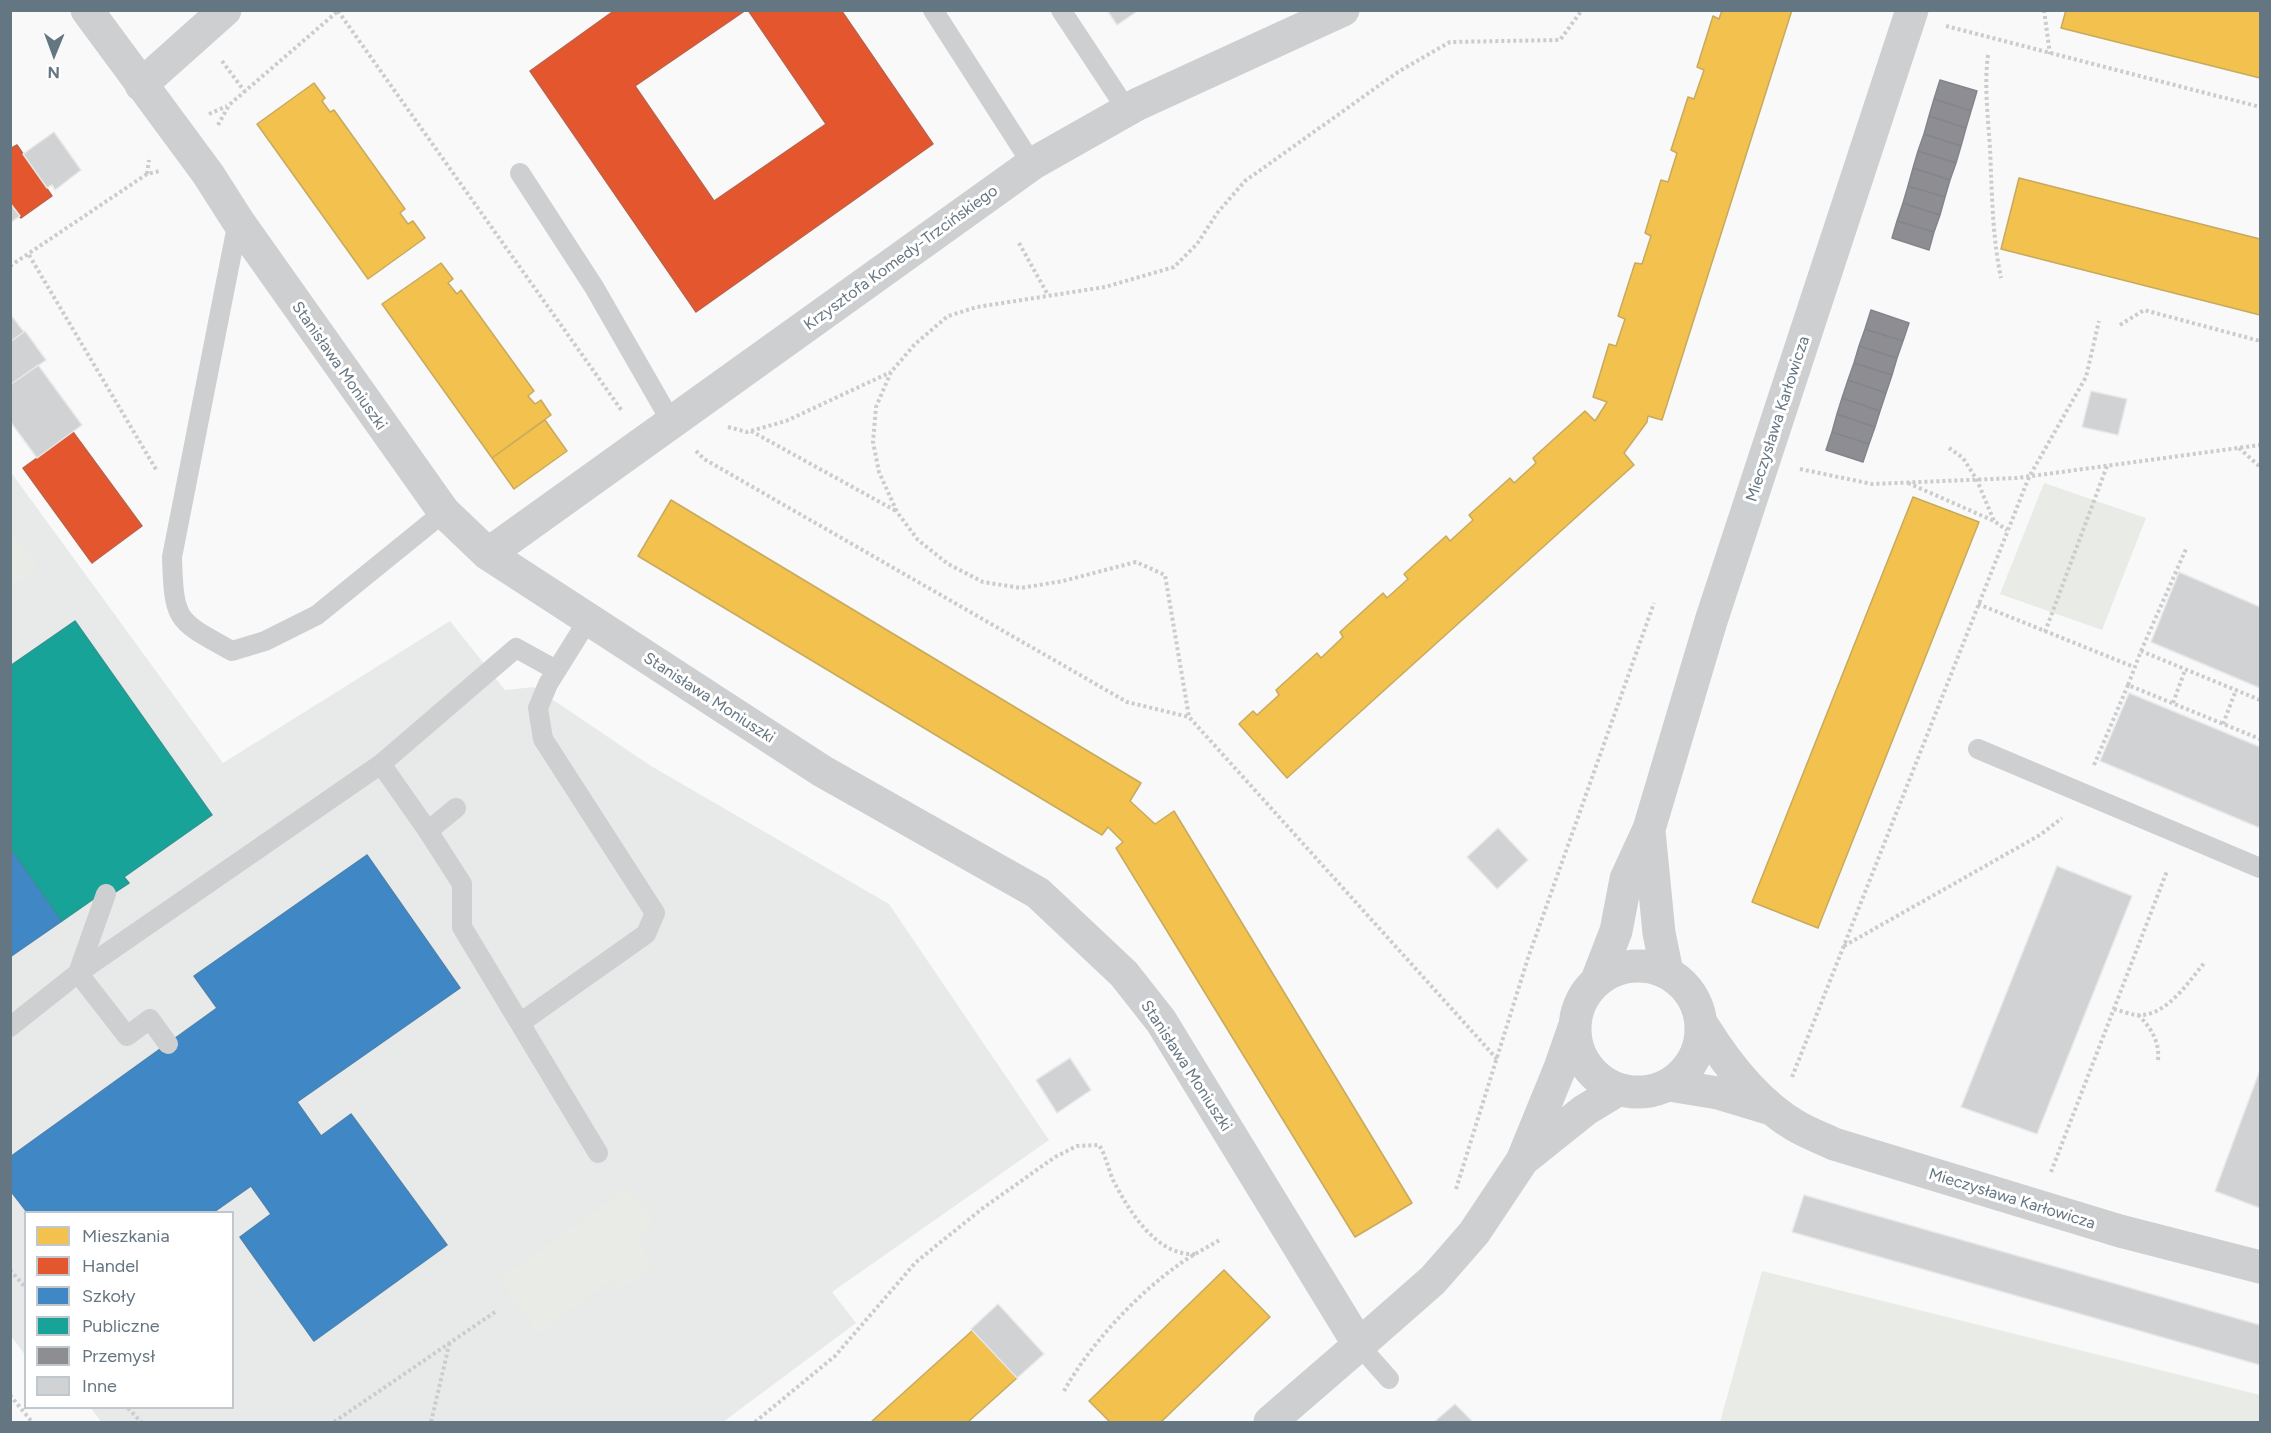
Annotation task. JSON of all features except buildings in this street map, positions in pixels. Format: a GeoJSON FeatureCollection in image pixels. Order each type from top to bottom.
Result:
{"type":"FeatureCollection","features":[{"type":"Feature","properties":{"kind":"street","name":"Stanisława Moniuszki"},"geometry":{"type":"LineString","coordinates":[[87,10],[208,174],[238,221],[444,512],[488,554],[822,771],[1038,892],[1124,974],[1161,1021],[1359,1345]]}},
{"type":"Feature","properties":{"kind":"street"},"geometry":{"type":"LineString","coordinates":[[141,85],[225,10]]}},
{"type":"Feature","properties":{"kind":"street","name":"Krzysztofa Komedy-Trzcińskiego"},"geometry":{"type":"LineString","coordinates":[[488,554],[1032,164],[1127,110],[1343,10]]}},
{"type":"Feature","properties":{"kind":"street","name":"Mieczysława Karłowicza"},"geometry":{"type":"LineString","coordinates":[[1597,980],[1616,931],[1626,879],[1649,829],[1711,621],[1911,13]]}},
{"type":"Feature","properties":{"kind":"street","name":"Mieczysława Karłowicza"},"geometry":{"type":"LineString","coordinates":[[1649,829],[1658,921],[1667,972]]}},
{"type":"Feature","properties":{"kind":"street"},"geometry":{"type":"LineString","coordinates":[[1270,1422],[1433,1280],[1474,1233],[1522,1161],[1560,1068],[1581,1001],[1597,980],[1619,969],[1643,966],[1667,972],[1692,994],[1702,1026],[1699,1050],[1688,1070],[1670,1085],[1644,1093],[1618,1090],[1600,1080],[1585,1065],[1577,1046],[1575,1025]]}},
{"type":"Feature","properties":{"kind":"street","name":"Mieczysława Karłowicza"},"geometry":{"type":"LineString","coordinates":[[1702,1026],[1721,1054],[1780,1097],[1797,1127],[1834,1144],[2120,1231],[2260,1267]]}},
{"type":"Feature","properties":{"kind":"street","name":"Mieczysława Karłowicza"},"geometry":{"type":"LineString","coordinates":[[1670,1085],[1718,1093],[1780,1097]]}},
{"type":"Feature","properties":{"kind":"street"},"geometry":{"type":"LineString","coordinates":[[1522,1161],[1586,1110],[1618,1090]]}},
{"type":"Feature","properties":{"kind":"lane"},"geometry":{"type":"LineString","coordinates":[[933,10],[1032,164]]}},
{"type":"Feature","properties":{"kind":"lane"},"geometry":{"type":"LineString","coordinates":[[1061,10],[1127,110]]}},
{"type":"Feature","properties":{"kind":"lane"},"geometry":{"type":"LineString","coordinates":[[520,173],[678,418]]}},
{"type":"Feature","properties":{"kind":"lane"},"geometry":{"type":"LineString","coordinates":[[238,221],[172,557],[174,603],[189,627],[232,651],[265,641],[317,615],[444,512]]}},
{"type":"Feature","properties":{"kind":"lane"},"geometry":{"type":"LineString","coordinates":[[519,1023],[646,934],[655,913],[543,739],[538,708],[556,670],[588,620]]}},
{"type":"Feature","properties":{"kind":"lane"},"geometry":{"type":"LineString","coordinates":[[10,1027],[78,973],[381,764],[516,648],[556,670]]}},
{"type":"Feature","properties":{"kind":"lane"},"geometry":{"type":"LineString","coordinates":[[1978,749],[2260,868]]}},
{"type":"Feature","properties":{"kind":"lane"},"geometry":{"type":"LineString","coordinates":[[381,764],[462,885],[462,927],[598,1153]]}},
{"type":"Feature","properties":{"kind":"lane"},"geometry":{"type":"LineString","coordinates":[[428,831],[456,808]]}},
{"type":"Feature","properties":{"kind":"lane"},"geometry":{"type":"LineString","coordinates":[[78,973],[106,894]]}},
{"type":"Feature","properties":{"kind":"lane"},"geometry":{"type":"LineString","coordinates":[[78,973],[127,1036],[150,1019],[168,1044]]}},
{"type":"Feature","properties":{"kind":"lane"},"geometry":{"type":"LineString","coordinates":[[1359,1345],[1389,1379]]}},
{"type":"Feature","properties":{"kind":"path"},"geometry":{"type":"LineString","coordinates":[[1497,1059],[1189,717],[1165,575],[1136,562],[1063,581],[1021,588],[983,582],[948,564],[918,540],[897,512],[879,472],[873,442],[876,407],[891,372],[915,344],[948,316],[977,307],[1105,287],[1174,267],[1197,244],[1218,212],[1245,181],[1398,72],[1450,42],[1560,40],[1582,10]]}},
{"type":"Feature","properties":{"kind":"path"},"geometry":{"type":"LineString","coordinates":[[2044,10],[2050,54]]}},
{"type":"Feature","properties":{"kind":"path"},"geometry":{"type":"LineString","coordinates":[[215,131],[229,105],[338,11],[628,419]]}},
{"type":"Feature","properties":{"kind":"path"},"geometry":{"type":"LineString","coordinates":[[1911,13],[2050,54],[2260,107]]}},
{"type":"Feature","properties":{"kind":"path"},"geometry":{"type":"LineString","coordinates":[[1988,54],[1986,73],[1990,157],[1997,256],[2001,278]]}},
{"type":"Feature","properties":{"kind":"path"},"geometry":{"type":"LineString","coordinates":[[218,55],[245,92]]}},
{"type":"Feature","properties":{"kind":"path"},"geometry":{"type":"LineString","coordinates":[[10,266],[147,174],[160,171]]}},
{"type":"Feature","properties":{"kind":"path"},"geometry":{"type":"LineString","coordinates":[[1019,243],[1048,295]]}},
{"type":"Feature","properties":{"kind":"path"},"geometry":{"type":"LineString","coordinates":[[29,255],[181,511]]}},
{"type":"Feature","properties":{"kind":"path"},"geometry":{"type":"LineString","coordinates":[[2120,325],[2144,310],[2260,341]]}},
{"type":"Feature","properties":{"kind":"path"},"geometry":{"type":"LineString","coordinates":[[1780,1097],[1844,946],[2029,477],[2086,377],[2099,321]]}},
{"type":"Feature","properties":{"kind":"path"},"geometry":{"type":"LineString","coordinates":[[751,431],[786,421],[891,372]]}},
{"type":"Feature","properties":{"kind":"path"},"geometry":{"type":"LineString","coordinates":[[678,418],[751,431],[897,512]]}},
{"type":"Feature","properties":{"kind":"path"},"geometry":{"type":"LineString","coordinates":[[678,418],[704,459],[1127,702],[1189,717]]}},
{"type":"Feature","properties":{"kind":"path"},"geometry":{"type":"LineString","coordinates":[[1797,468],[1872,484],[1977,480],[2029,477],[2260,445]]}},
{"type":"Feature","properties":{"kind":"path"},"geometry":{"type":"LineString","coordinates":[[1949,448],[1963,458],[1977,480],[1994,521]]}},
{"type":"Feature","properties":{"kind":"path"},"geometry":{"type":"LineString","coordinates":[[2239,448],[2260,467]]}},
{"type":"Feature","properties":{"kind":"path"},"geometry":{"type":"LineString","coordinates":[[2045,632],[2107,466]]}},
{"type":"Feature","properties":{"kind":"path"},"geometry":{"type":"LineString","coordinates":[[1907,482],[1994,521],[2007,530]]}},
{"type":"Feature","properties":{"kind":"path"},"geometry":{"type":"LineString","coordinates":[[1844,946],[2040,835],[2087,795],[2134,667],[2186,549]]}},
{"type":"Feature","properties":{"kind":"path"},"geometry":{"type":"LineString","coordinates":[[1454,1193],[1532,947],[1654,603]]}},
{"type":"Feature","properties":{"kind":"path"},"geometry":{"type":"LineString","coordinates":[[1978,604],[2134,667]]}},
{"type":"Feature","properties":{"kind":"path"},"geometry":{"type":"LineString","coordinates":[[2141,651],[2260,700]]}},
{"type":"Feature","properties":{"kind":"path"},"geometry":{"type":"LineString","coordinates":[[2173,703],[2185,670]]}},
{"type":"Feature","properties":{"kind":"path"},"geometry":{"type":"LineString","coordinates":[[2128,685],[2260,739]]}},
{"type":"Feature","properties":{"kind":"path"},"geometry":{"type":"LineString","coordinates":[[2223,724],[2236,690]]}},
{"type":"Feature","properties":{"kind":"path"},"geometry":{"type":"LineString","coordinates":[[2040,1207],[2167,871]]}},
{"type":"Feature","properties":{"kind":"path"},"geometry":{"type":"LineString","coordinates":[[2114,1009],[2138,1015],[2150,1013],[2177,996],[2205,962]]}},
{"type":"Feature","properties":{"kind":"path"},"geometry":{"type":"LineString","coordinates":[[2138,1015],[2147,1023],[2154,1038],[2159,1050],[2158,1060]]}},
{"type":"Feature","properties":{"kind":"path"},"geometry":{"type":"LineString","coordinates":[[756,1422],[835,1356],[916,1262],[1030,1173],[1077,1146],[1099,1145],[1113,1179],[1137,1220],[1166,1249],[1188,1255],[1196,1254]]}},
{"type":"Feature","properties":{"kind":"path"},"geometry":{"type":"LineString","coordinates":[[1064,1391],[1082,1359],[1116,1321],[1182,1262],[1221,1239]]}},
{"type":"Feature","properties":{"kind":"path"},"geometry":{"type":"LineString","coordinates":[[10,1270],[24,1286]]}},
{"type":"Feature","properties":{"kind":"path"},"geometry":{"type":"LineString","coordinates":[[334,1422],[450,1340],[495,1312]]}},
{"type":"Feature","properties":{"kind":"path"},"geometry":{"type":"LineString","coordinates":[[431,1422],[450,1340]]}},
{"type":"Feature","properties":{"kind":"path"},"geometry":{"type":"LineString","coordinates":[[10,1395],[32,1422]]}},
{"type":"Feature","properties":{"kind":"path"},"geometry":{"type":"LineString","coordinates":[[130,1409],[141,1422]]}},
{"type":"Feature","properties":{"kind":"shaded area"},"geometry":{"type":"Polygon","coordinates":[[[10,471],[223,763],[450,621],[505,690],[534,687],[651,766],[889,904],[1049,1140],[832,1292],[856,1323],[723,1422],[101,1422],[92,1409],[234,1409],[234,1211],[24,1211],[24,1354],[11,1336],[10,471]]]}},
{"type":"Feature","properties":{"kind":"shaded area"},"geometry":{"type":"Polygon","coordinates":[[[2044,483],[2146,518],[2102,630],[2000,594],[2044,483]]]}},
{"type":"Feature","properties":{"kind":"shaded area"},"geometry":{"type":"Polygon","coordinates":[[[11,529],[39,568],[10,588],[11,529]]]}},
{"type":"Feature","properties":{"kind":"shaded area"},"geometry":{"type":"Polygon","coordinates":[[[628,1187],[655,1224],[635,1239],[654,1265],[620,1290],[612,1280],[538,1334],[499,1280],[628,1187]]]}},
{"type":"Feature","properties":{"kind":"shaded area"},"geometry":{"type":"Polygon","coordinates":[[[1762,1271],[2260,1395],[2260,1422],[1720,1422],[1762,1271]]]}}]}
